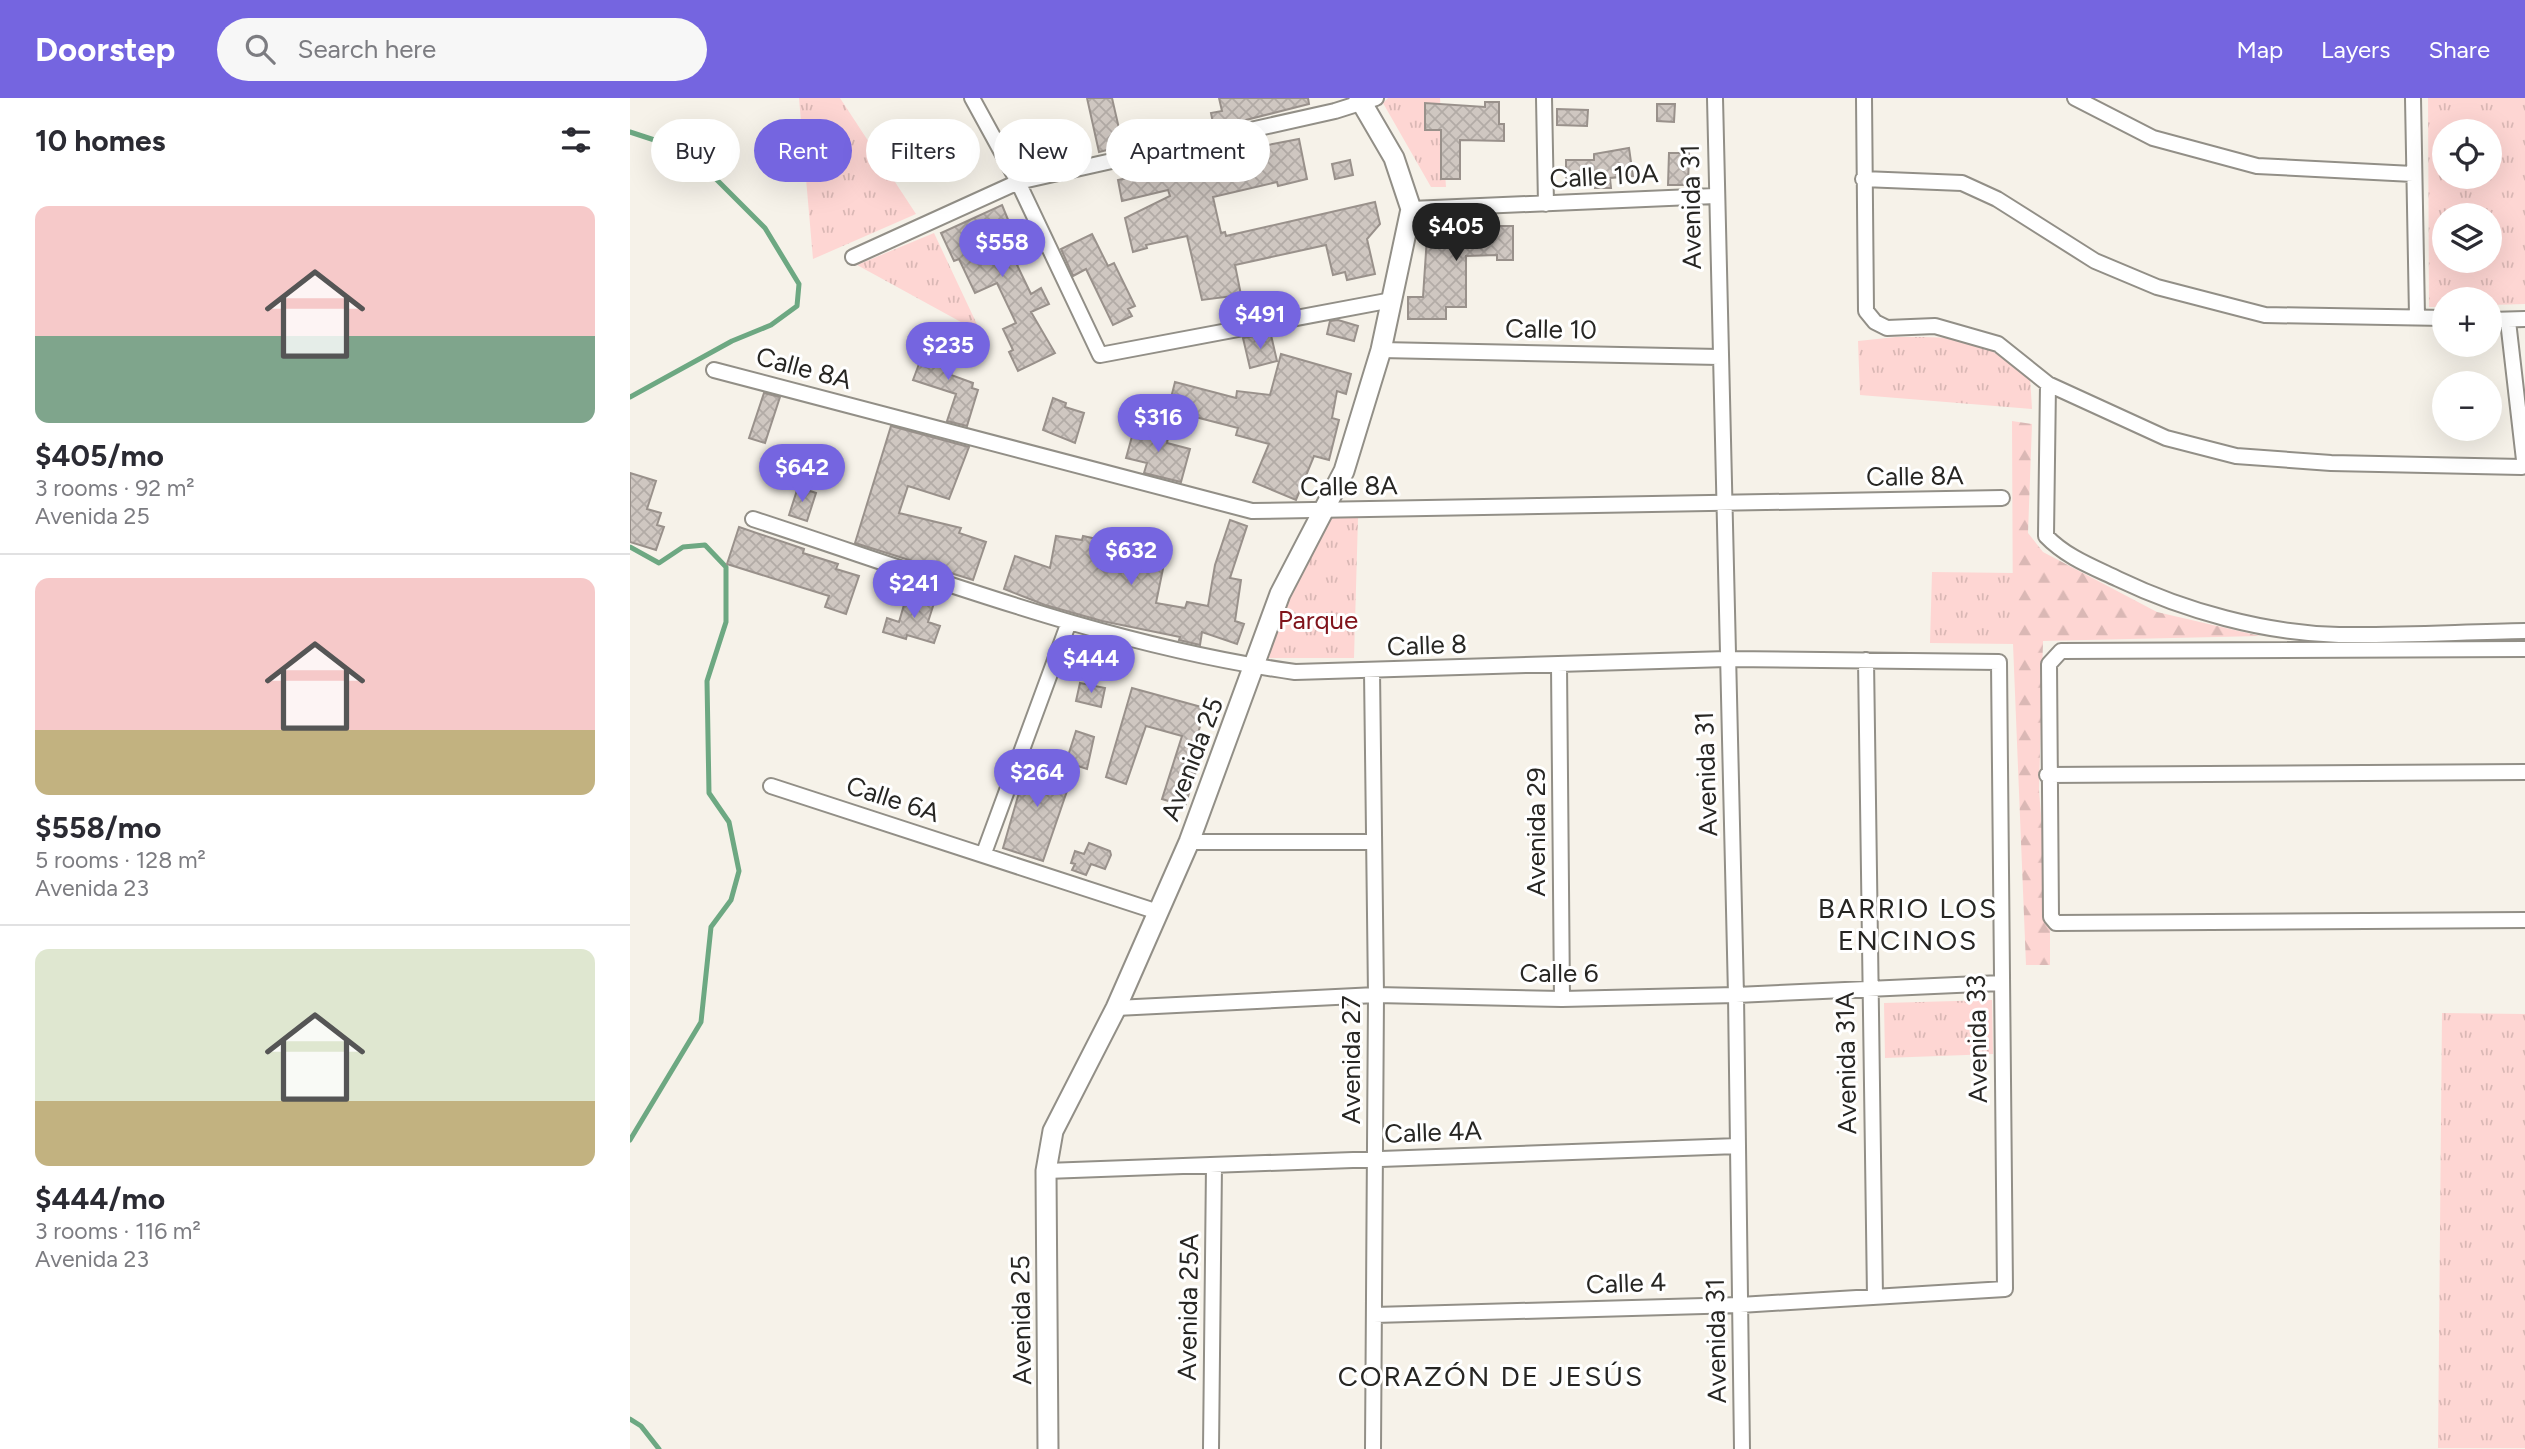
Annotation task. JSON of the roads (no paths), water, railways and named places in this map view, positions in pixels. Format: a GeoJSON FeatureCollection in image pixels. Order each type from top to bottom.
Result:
{"type":"FeatureCollection","features":[{"type":"Feature","properties":{"kind":"street"},"geometry":{"type":"LineString","coordinates":[[972,98],[994,138]]}},
{"type":"Feature","properties":{"kind":"street"},"geometry":{"type":"LineString","coordinates":[[1544,98],[1546,204]]}},
{"type":"Feature","properties":{"kind":"street","name":"Avenida 31"},"geometry":{"type":"LineString","coordinates":[[1715,98],[1715,196],[1736,995],[1742,1449]]}},
{"type":"Feature","properties":{"kind":"street"},"geometry":{"type":"LineString","coordinates":[[1864,98],[1866,311],[1875,322],[1887,328],[1935,326],[1998,344],[2048,384],[2166,438],[2236,456],[2331,463],[2524,467],[2508,321]]}},
{"type":"Feature","properties":{"kind":"street"},"geometry":{"type":"LineString","coordinates":[[2075,98],[2153,138],[2257,166],[2413,174]]}},
{"type":"Feature","properties":{"kind":"street"},"geometry":{"type":"LineString","coordinates":[[2413,98],[2417,316]]}},
{"type":"Feature","properties":{"kind":"street"},"geometry":{"type":"LineString","coordinates":[[1092,165],[1366,100],[1394,158],[1412,209]]}},
{"type":"Feature","properties":{"kind":"street"},"geometry":{"type":"LineString","coordinates":[[1863,179],[1962,183],[1997,199],[2095,261],[2157,287],[2265,315],[2432,317]]}},
{"type":"Feature","properties":{"kind":"street"},"geometry":{"type":"LineString","coordinates":[[853,257],[1018,182],[1100,355],[1392,300]]}},
{"type":"Feature","properties":{"kind":"street","name":"Calle 10A"},"geometry":{"type":"LineString","coordinates":[[1412,209],[1715,196]]}},
{"type":"Feature","properties":{"kind":"street","name":"Avenida 25"},"geometry":{"type":"LineString","coordinates":[[1048,1449],[1046,1171],[1053,1131],[1116,1008],[1189,842],[1280,594],[1344,471],[1381,350],[1412,209]]}},
{"type":"Feature","properties":{"kind":"street"},"geometry":{"type":"LineString","coordinates":[[2502,321],[2525,319]]}},
{"type":"Feature","properties":{"kind":"street","name":"Calle 10"},"geometry":{"type":"LineString","coordinates":[[1381,350],[1719,357]]}},
{"type":"Feature","properties":{"kind":"street","name":"Calle 8A"},"geometry":{"type":"LineString","coordinates":[[714,370],[1252,511],[1323,512],[2002,498]]}},
{"type":"Feature","properties":{"kind":"street"},"geometry":{"type":"LineString","coordinates":[[2048,384],[2045,521],[2046,536],[2058,548],[2160,600],[2337,642],[2525,649]]}},
{"type":"Feature","properties":{"kind":"street","name":"Calle 8"},"geometry":{"type":"LineString","coordinates":[[753,519],[1069,622],[1255,666],[1295,672],[1727,659],[1999,662]]}},
{"type":"Feature","properties":{"kind":"street"},"geometry":{"type":"LineString","coordinates":[[984,853],[1069,622]]}},
{"type":"Feature","properties":{"kind":"street"},"geometry":{"type":"LineString","coordinates":[[2525,631],[2337,642],[2061,651],[2049,664],[2048,775],[2051,917],[2056,923],[2525,920]]}},
{"type":"Feature","properties":{"kind":"street","name":"Avenida 31A"},"geometry":{"type":"LineString","coordinates":[[1866,660],[1875,1297]]}},
{"type":"Feature","properties":{"kind":"street","name":"Avenida 33"},"geometry":{"type":"LineString","coordinates":[[1999,662],[2005,1289]]}},
{"type":"Feature","properties":{"kind":"street","name":"Avenida 29"},"geometry":{"type":"LineString","coordinates":[[1559,664],[1562,999]]}},
{"type":"Feature","properties":{"kind":"street","name":"Avenida 27"},"geometry":{"type":"LineString","coordinates":[[1372,671],[1372,842],[1376,995],[1373,1449]]}},
{"type":"Feature","properties":{"kind":"street"},"geometry":{"type":"LineString","coordinates":[[2048,775],[2525,772]]}},
{"type":"Feature","properties":{"kind":"street","name":"Calle 6A"},"geometry":{"type":"LineString","coordinates":[[771,786],[984,853],[1158,912]]}},
{"type":"Feature","properties":{"kind":"street"},"geometry":{"type":"LineString","coordinates":[[1189,842],[1372,842]]}},
{"type":"Feature","properties":{"kind":"street","name":"Calle 6"},"geometry":{"type":"LineString","coordinates":[[1116,1008],[1376,995],[1562,999],[1736,995],[2001,983]]}},
{"type":"Feature","properties":{"kind":"street","name":"Calle 4A"},"geometry":{"type":"LineString","coordinates":[[1046,1171],[1738,1146]]}},
{"type":"Feature","properties":{"kind":"street","name":"Avenida 25A"},"geometry":{"type":"LineString","coordinates":[[1211,1449],[1214,1165]]}},
{"type":"Feature","properties":{"kind":"street","name":"Calle 4"},"geometry":{"type":"LineString","coordinates":[[1374,1315],[1740,1305],[2005,1289]]}},
{"type":"Feature","properties":{"kind":"waterway"},"geometry":{"type":"LineString","coordinates":[[630,132],[688,151],[765,228],[799,284],[797,306],[771,325],[732,341],[630,397]]}},
{"type":"Feature","properties":{"kind":"waterway"},"geometry":{"type":"LineString","coordinates":[[630,547],[659,563],[683,547],[705,545],[726,567],[726,622],[707,681],[709,793],[729,822],[739,871],[731,900],[711,927],[701,1022],[630,1140]]}},
{"type":"Feature","properties":{"kind":"waterway"},"geometry":{"type":"LineString","coordinates":[[630,1419],[641,1426],[659,1449]]}},
{"type":"Feature","properties":{"kind":"district","name":"BARRIO LOS ENCINOS"},"geometry":{"type":"Point","coordinates":[1908,924]}},
{"type":"Feature","properties":{"kind":"district","name":"CORAZÓN DE JESÚS"},"geometry":{"type":"Point","coordinates":[1491,1376]}},
{"type":"Feature","properties":{"kind":"park label","name":"Parque"},"geometry":{"type":"Point","coordinates":[1318,620]}}]}
